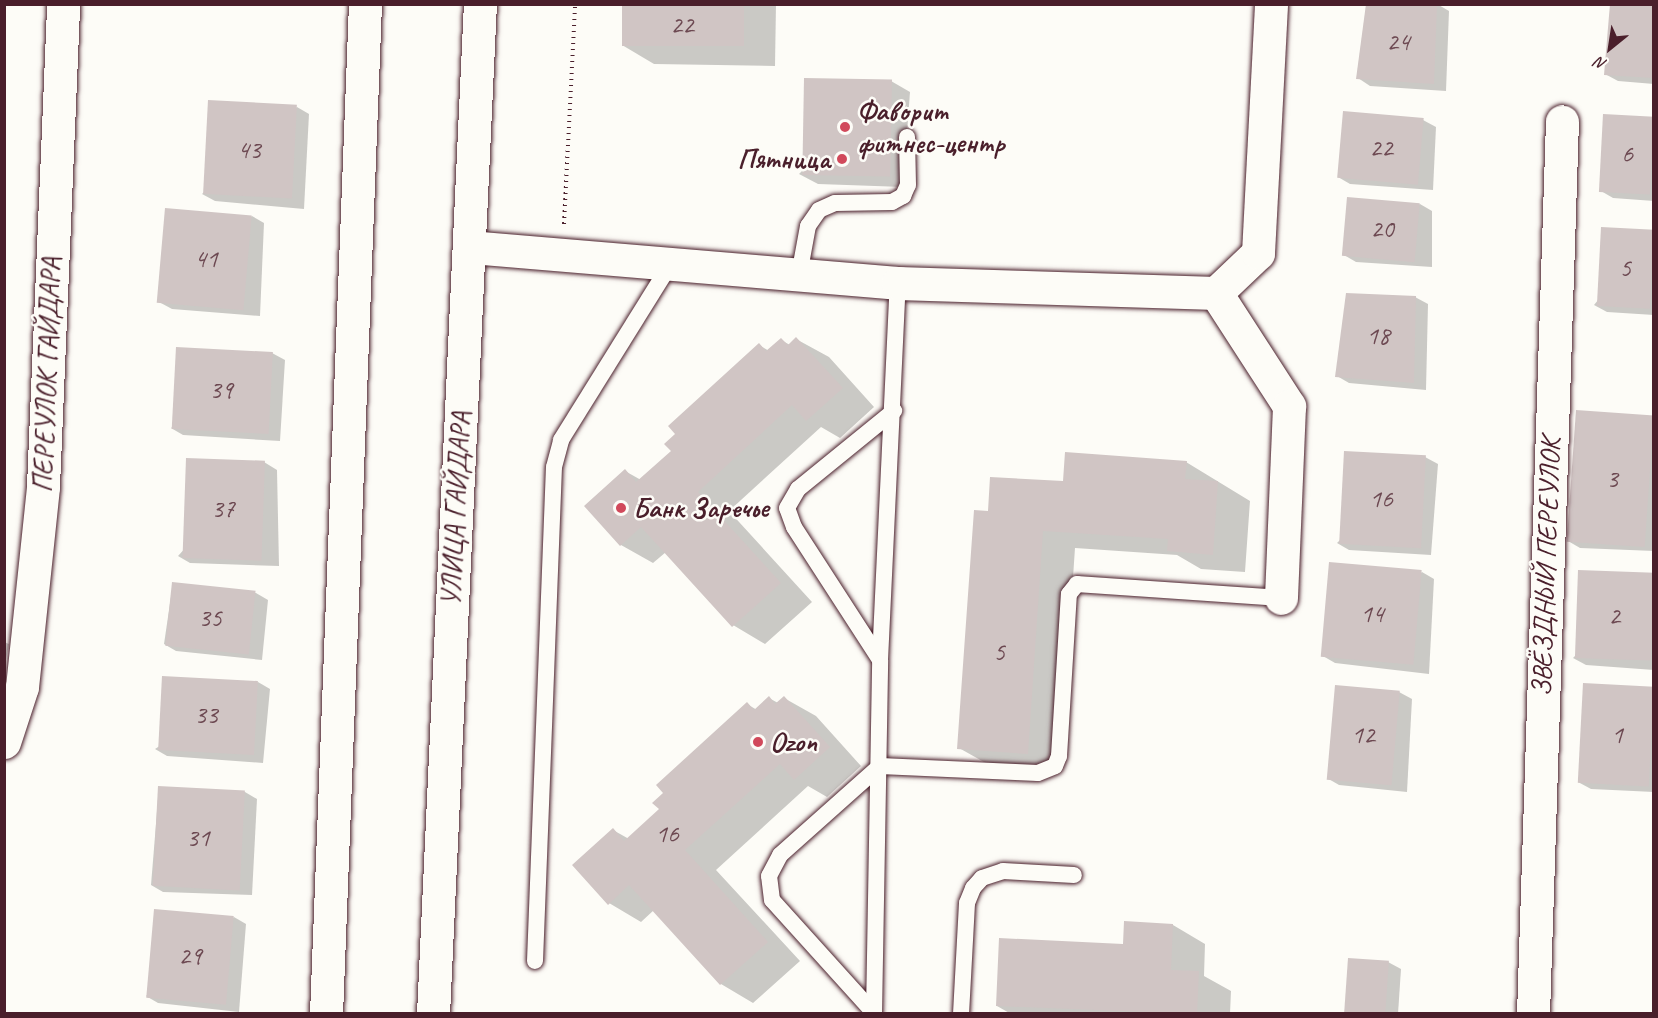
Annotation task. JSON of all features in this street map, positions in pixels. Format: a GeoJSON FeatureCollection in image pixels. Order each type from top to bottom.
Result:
{"type":"FeatureCollection","features":[{"type":"Feature","properties":{"kind":"street","name":"ПЕРЕУЛОК ГАЙДАРА"},"geometry":{"type":"LineString","coordinates":[[4,742],[22,687],[43,486],[63,4]]}},
{"type":"Feature","properties":{"kind":"street"},"geometry":{"type":"LineString","coordinates":[[326,1014],[365,4]]}},
{"type":"Feature","properties":{"kind":"street","name":"УЛИЦА ГАЙДАРА"},"geometry":{"type":"LineString","coordinates":[[433,1014],[480,4]]}},
{"type":"Feature","properties":{"kind":"street"},"geometry":{"type":"LineString","coordinates":[[470,246],[898,283],[1216,292],[1258,253],[1271,4]]}},
{"type":"Feature","properties":{"kind":"street","name":"ЗВЁЗДНЫЙ ПЕРЕУЛОК"},"geometry":{"type":"LineString","coordinates":[[1533,1014],[1562,121]]}},
{"type":"Feature","properties":{"kind":"street"},"geometry":{"type":"LineString","coordinates":[[1216,292],[1289,406],[1281,598]]}},
{"type":"Feature","properties":{"kind":"lane"},"geometry":{"type":"LineString","coordinates":[[799,275],[808,226],[819,210],[835,203],[892,202],[903,196],[908,185],[907,136]]}},
{"type":"Feature","properties":{"kind":"lane"},"geometry":{"type":"LineString","coordinates":[[535,961],[554,467],[561,440],[670,265]]}},
{"type":"Feature","properties":{"kind":"lane"},"geometry":{"type":"LineString","coordinates":[[874,1013],[880,766],[879,660],[894,411],[898,283]]}},
{"type":"Feature","properties":{"kind":"lane"},"geometry":{"type":"LineString","coordinates":[[879,660],[794,527],[787,508],[798,489],[894,411]]}},
{"type":"Feature","properties":{"kind":"lane"},"geometry":{"type":"LineString","coordinates":[[874,1013],[772,900],[768,882],[773,864],[780,855],[880,766],[1038,773],[1055,766],[1069,594],[1077,584],[1281,598]]}},
{"type":"Feature","properties":{"kind":"lane"},"geometry":{"type":"LineString","coordinates":[[961,1014],[968,903],[973,888],[982,879],[1003,871],[1074,875]]}},
{"type":"Feature","properties":{"kind":"path"},"geometry":{"type":"LineString","coordinates":[[563,255],[575,4]]}},
{"type":"Feature","properties":{"kind":"building"},"geometry":{"type":"Polygon","coordinates":[[[622,4],[744,4],[744,46],[622,46],[622,4]]]}},
{"type":"Feature","properties":{"kind":"building"},"geometry":{"type":"Polygon","coordinates":[[[1366,4],[1437,4],[1434,84],[1356,79],[1366,4]]]}},
{"type":"Feature","properties":{"kind":"building"},"geometry":{"type":"Polygon","coordinates":[[[1610,4],[1654,4],[1654,78],[1604,75],[1610,4]]]}},
{"type":"Feature","properties":{"kind":"building","name":"Фаворит фитнес-центр"},"geometry":{"type":"Polygon","coordinates":[[[804,78],[892,80],[890,177],[802,175],[804,78]]]}},
{"type":"Feature","properties":{"kind":"building"},"geometry":{"type":"Polygon","coordinates":[[[208,100],[297,105],[292,199],[203,194],[208,100]]]}},
{"type":"Feature","properties":{"kind":"building"},"geometry":{"type":"Polygon","coordinates":[[[1343,111],[1424,118],[1418,185],[1337,178],[1343,111]]]}},
{"type":"Feature","properties":{"kind":"building"},"geometry":{"type":"Polygon","coordinates":[[[1603,114],[1654,117],[1650,195],[1599,192],[1603,114]]]}},
{"type":"Feature","properties":{"kind":"building"},"geometry":{"type":"Polygon","coordinates":[[[1347,197],[1420,203],[1415,262],[1342,256],[1347,197]]]}},
{"type":"Feature","properties":{"kind":"building"},"geometry":{"type":"Polygon","coordinates":[[[165,208],[252,216],[243,310],[157,303],[165,208]]]}},
{"type":"Feature","properties":{"kind":"building"},"geometry":{"type":"Polygon","coordinates":[[[1601,227],[1654,230],[1650,309],[1597,306],[1601,227]]]}},
{"type":"Feature","properties":{"kind":"building"},"geometry":{"type":"Polygon","coordinates":[[[1346,293],[1416,296],[1414,383],[1335,377],[1346,293]]]}},
{"type":"Feature","properties":{"kind":"building"},"geometry":{"type":"Polygon","coordinates":[[[796,337],[843,388],[806,421],[792,405],[698,492],[781,583],[732,627],[641,527],[620,546],[584,506],[625,469],[636,482],[671,451],[664,444],[675,434],[668,426],[759,343],[766,351],[781,338],[788,345],[796,337]]]}},
{"type":"Feature","properties":{"kind":"building"},"geometry":{"type":"Polygon","coordinates":[[[176,347],[273,352],[269,434],[172,429],[176,347]]]}},
{"type":"Feature","properties":{"kind":"building"},"geometry":{"type":"Polygon","coordinates":[[[1576,410],[1654,415],[1645,547],[1567,542],[1576,410]]]}},
{"type":"Feature","properties":{"kind":"building"},"geometry":{"type":"Polygon","coordinates":[[[1344,451],[1426,455],[1421,548],[1339,544],[1344,451]]]}},
{"type":"Feature","properties":{"kind":"building"},"geometry":{"type":"Polygon","coordinates":[[[1065,452],[1187,461],[1185,479],[1218,481],[1213,555],[1167,551],[1168,539],[1043,531],[1028,754],[957,749],[974,510],[988,511],[990,477],[1063,481],[1065,452]]]}},
{"type":"Feature","properties":{"kind":"building"},"geometry":{"type":"Polygon","coordinates":[[[186,458],[265,461],[261,561],[183,558],[186,458]]]}},
{"type":"Feature","properties":{"kind":"building"},"geometry":{"type":"Polygon","coordinates":[[[1329,562],[1422,570],[1413,665],[1321,657],[1329,562]]]}},
{"type":"Feature","properties":{"kind":"building"},"geometry":{"type":"Polygon","coordinates":[[[1578,570],[1654,573],[1651,661],[1575,658],[1578,570]]]}},
{"type":"Feature","properties":{"kind":"building"},"geometry":{"type":"Polygon","coordinates":[[[172,582],[256,591],[249,654],[165,646],[172,582]]]}},
{"type":"Feature","properties":{"kind":"building"},"geometry":{"type":"Polygon","coordinates":[[[162,676],[258,681],[254,755],[158,750],[162,676]]]}},
{"type":"Feature","properties":{"kind":"building"},"geometry":{"type":"Polygon","coordinates":[[[1583,683],[1654,687],[1649,787],[1578,783],[1583,683]]]}},
{"type":"Feature","properties":{"kind":"building"},"geometry":{"type":"Polygon","coordinates":[[[1335,685],[1400,691],[1391,785],[1327,780],[1335,685]]]}},
{"type":"Feature","properties":{"kind":"building"},"geometry":{"type":"Polygon","coordinates":[[[769,696],[775,704],[784,696],[830,747],[794,780],[780,764],[685,850],[768,942],[720,985],[629,885],[608,905],[572,865],[613,828],[624,841],[659,809],[652,803],[663,793],[656,785],[747,702],[754,710],[769,696]]]}},
{"type":"Feature","properties":{"kind":"building"},"geometry":{"type":"Polygon","coordinates":[[[158,786],[245,791],[240,890],[153,886],[158,786]]]}},
{"type":"Feature","properties":{"kind":"building"},"geometry":{"type":"Polygon","coordinates":[[[154,909],[234,916],[226,1005],[146,998],[154,909]]]}},
{"type":"Feature","properties":{"kind":"building"},"geometry":{"type":"Polygon","coordinates":[[[1124,921],[1173,924],[1171,970],[1199,971],[1197,1014],[996,1006],[999,938],[1123,944],[1124,921]]]}},
{"type":"Feature","properties":{"kind":"building"},"geometry":{"type":"Polygon","coordinates":[[[1348,958],[1389,961],[1385,1014],[1344,1014],[1348,958]]]}},
{"type":"Feature","properties":{"kind":"place","name":"Фаворит фитнес-центр"},"geometry":{"type":"Point","coordinates":[845,127]}},
{"type":"Feature","properties":{"kind":"place","name":"Пятница"},"geometry":{"type":"Point","coordinates":[842,159]}},
{"type":"Feature","properties":{"kind":"place","name":"Банк Заречье"},"geometry":{"type":"Point","coordinates":[621,508]}},
{"type":"Feature","properties":{"kind":"place","name":"Ozon"},"geometry":{"type":"Point","coordinates":[758,742]}}]}
